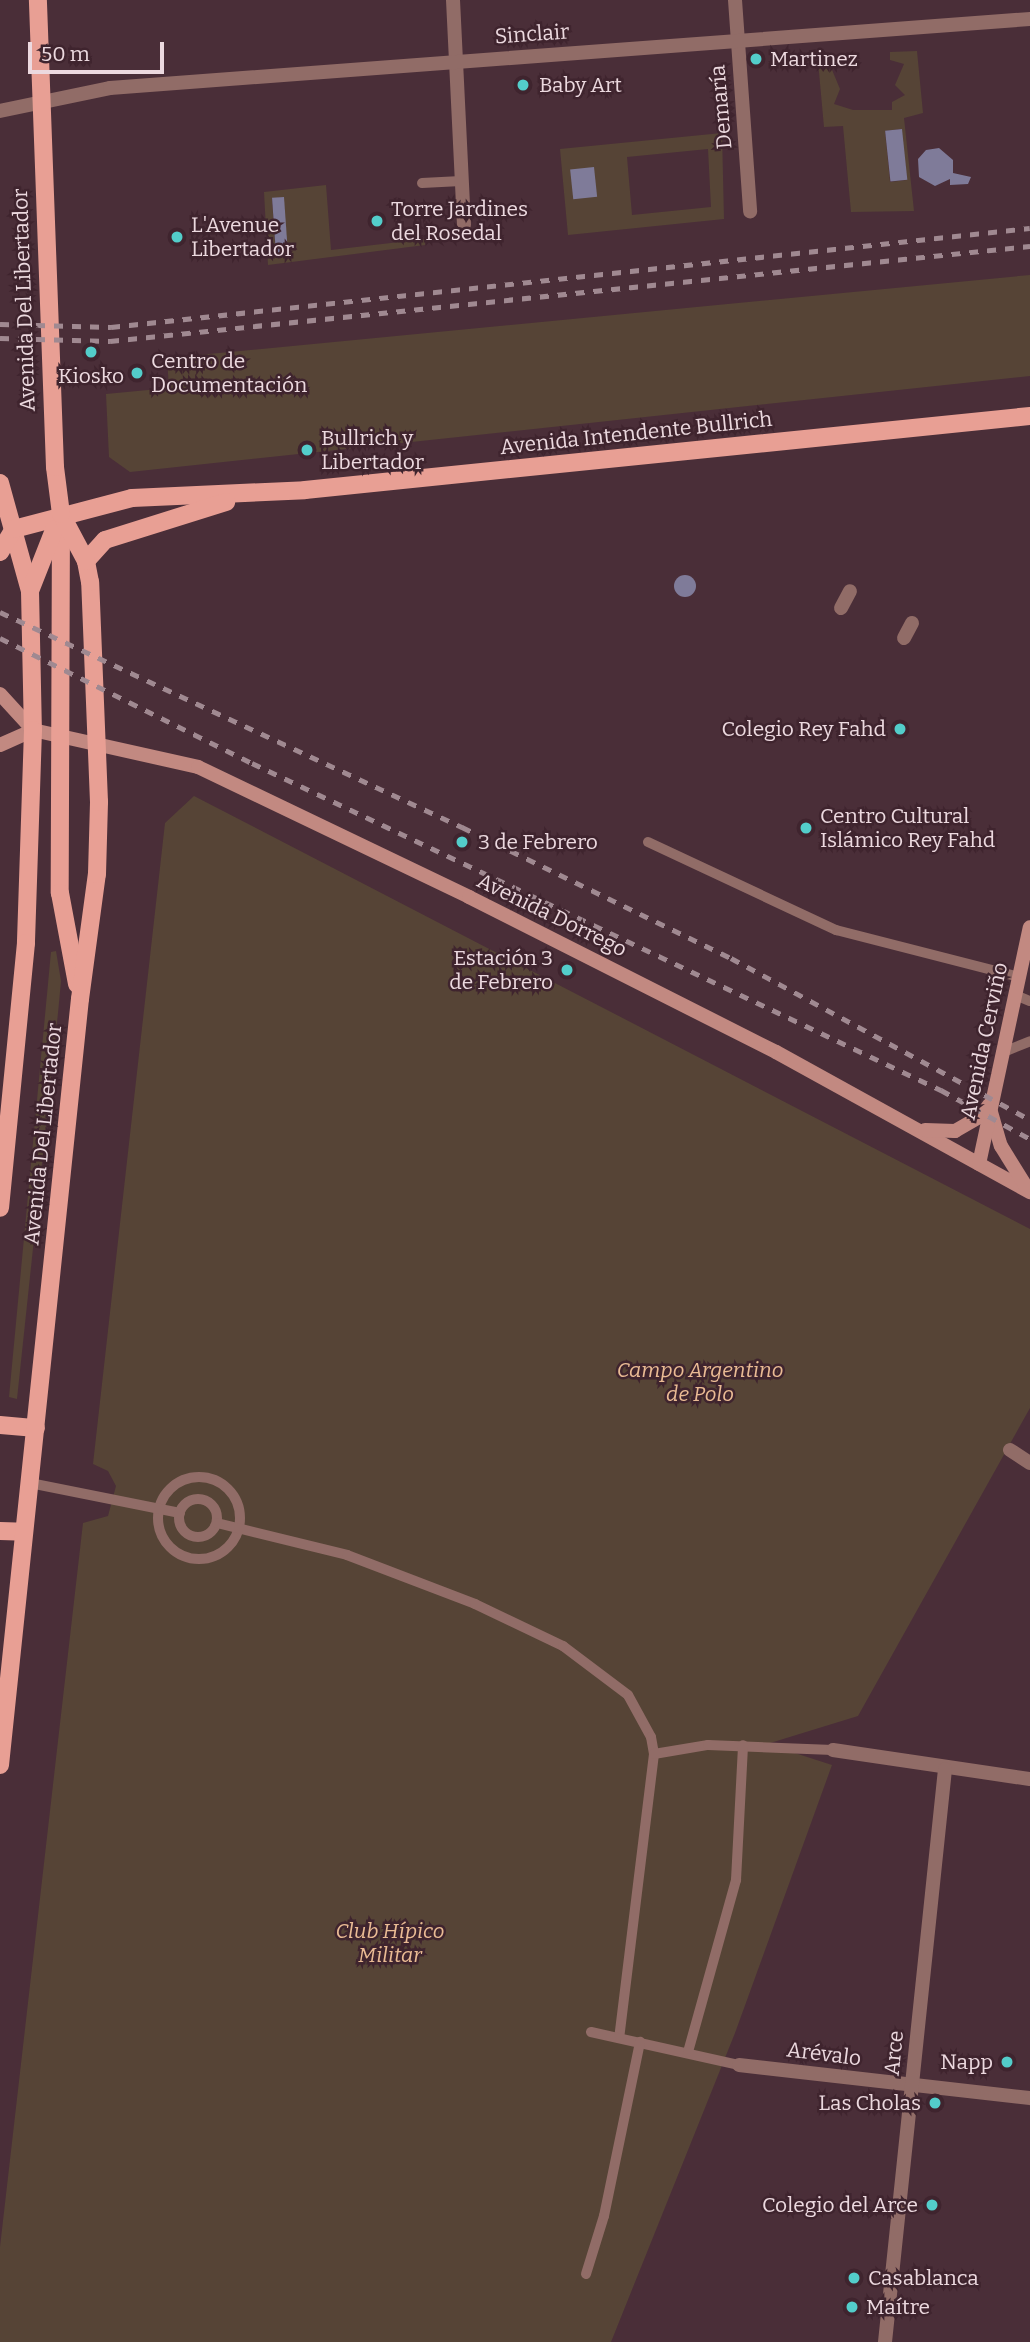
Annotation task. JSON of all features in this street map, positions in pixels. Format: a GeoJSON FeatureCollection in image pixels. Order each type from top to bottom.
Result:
{"type":"FeatureCollection","features":[{"type":"Feature","properties":{"kind":"main road","name":"Avenida Del Libertador"},"geometry":{"type":"LineString","coordinates":[[0,1765],[80,999],[97,874],[99,742],[86,561],[61,514],[48,350],[38,101],[38,0]]}},
{"type":"Feature","properties":{"kind":"main road","name":"Avenida Intendente Bullrich"},"geometry":{"type":"LineString","coordinates":[[14,530],[61,514],[132,498],[246,495],[1030,416]]}},
{"type":"Feature","properties":{"kind":"main road","name":"Avenida Del Libertador"},"geometry":{"type":"LineString","coordinates":[[0,483],[30,591],[33,730],[26,943],[0,1208]]}},
{"type":"Feature","properties":{"kind":"main road","name":"Avenida Intendente Bullrich"},"geometry":{"type":"LineString","coordinates":[[86,561],[105,540],[246,495]]}},
{"type":"Feature","properties":{"kind":"main road","name":"Avenida Del Libertador"},"geometry":{"type":"LineString","coordinates":[[30,591],[61,514]]}},
{"type":"Feature","properties":{"kind":"main road"},"geometry":{"type":"LineString","coordinates":[[61,514],[60,893],[80,999]]}},
{"type":"Feature","properties":{"kind":"main road"},"geometry":{"type":"LineString","coordinates":[[0,552],[14,530]]}},
{"type":"Feature","properties":{"kind":"main road"},"geometry":{"type":"LineString","coordinates":[[0,694],[33,730],[0,745]]}},
{"type":"Feature","properties":{"kind":"main road","name":"Avenida Dorrego"},"geometry":{"type":"LineString","coordinates":[[33,730],[99,742],[198,767],[574,948],[916,1128],[1030,1192]]}},
{"type":"Feature","properties":{"kind":"main road","name":"Avenida Cerviño"},"geometry":{"type":"LineString","coordinates":[[979,1164],[1030,927]]}},
{"type":"Feature","properties":{"kind":"main road"},"geometry":{"type":"LineString","coordinates":[[916,1128],[955,1131],[981,1116],[990,1104]]}},
{"type":"Feature","properties":{"kind":"main road"},"geometry":{"type":"LineString","coordinates":[[990,1104],[1001,1146],[1030,1192]]}},
{"type":"Feature","properties":{"kind":"main road"},"geometry":{"type":"LineString","coordinates":[[0,1425],[36,1428]]}},
{"type":"Feature","properties":{"kind":"main road"},"geometry":{"type":"LineString","coordinates":[[0,1531],[24,1532]]}},
{"type":"Feature","properties":{"kind":"street"},"geometry":{"type":"LineString","coordinates":[[453,0],[464,225]]}},
{"type":"Feature","properties":{"kind":"street","name":"Demaría"},"geometry":{"type":"LineString","coordinates":[[735,0],[750,211]]}},
{"type":"Feature","properties":{"kind":"street","name":"Sinclair"},"geometry":{"type":"LineString","coordinates":[[0,111],[110,88],[1030,19]]}},
{"type":"Feature","properties":{"kind":"street"},"geometry":{"type":"LineString","coordinates":[[841,608],[850,592]]}},
{"type":"Feature","properties":{"kind":"street"},"geometry":{"type":"LineString","coordinates":[[904,638],[912,623]]}},
{"type":"Feature","properties":{"kind":"street"},"geometry":{"type":"LineString","coordinates":[[1010,1450],[1030,1463]]}},
{"type":"Feature","properties":{"kind":"street"},"geometry":{"type":"LineString","coordinates":[[833,1750],[945,1769],[1030,1779]]}},
{"type":"Feature","properties":{"kind":"street","name":"Arce"},"geometry":{"type":"LineString","coordinates":[[885,2342],[945,1769]]}},
{"type":"Feature","properties":{"kind":"street","name":"Arévalo"},"geometry":{"type":"LineString","coordinates":[[739,2065],[1030,2098]]}},
{"type":"Feature","properties":{"kind":"lane"},"geometry":{"type":"LineString","coordinates":[[422,183],[461,181]]}},
{"type":"Feature","properties":{"kind":"lane"},"geometry":{"type":"LineString","coordinates":[[648,842],[836,930],[1019,977]]}},
{"type":"Feature","properties":{"kind":"lane"},"geometry":{"type":"LineString","coordinates":[[1015,995],[1030,1001]]}},
{"type":"Feature","properties":{"kind":"lane"},"geometry":{"type":"LineString","coordinates":[[1001,1054],[1030,1041]]}},
{"type":"Feature","properties":{"kind":"lane"},"geometry":{"type":"LineString","coordinates":[[204,1499],[208,1478]]}},
{"type":"Feature","properties":{"kind":"lane"},"geometry":{"type":"LineString","coordinates":[[208,1478],[230,1492],[240,1517],[238,1530],[223,1550],[212,1556],[187,1557],[163,1538],[159,1508],[163,1496],[183,1480],[208,1478]]}},
{"type":"Feature","properties":{"kind":"lane"},"geometry":{"type":"LineString","coordinates":[[30,1483],[180,1513]]}},
{"type":"Feature","properties":{"kind":"lane"},"geometry":{"type":"LineString","coordinates":[[204,1499],[212,1504],[217,1523],[212,1532],[193,1537],[185,1532],[180,1513],[185,1504],[204,1499]]}},
{"type":"Feature","properties":{"kind":"lane"},"geometry":{"type":"LineString","coordinates":[[217,1523],[347,1555],[410,1577],[563,1646],[628,1695],[651,1737],[654,1754],[619,2038]]}},
{"type":"Feature","properties":{"kind":"lane"},"geometry":{"type":"LineString","coordinates":[[187,1557],[193,1537]]}},
{"type":"Feature","properties":{"kind":"lane"},"geometry":{"type":"LineString","coordinates":[[654,1754],[708,1745],[833,1750]]}},
{"type":"Feature","properties":{"kind":"lane"},"geometry":{"type":"LineString","coordinates":[[688,2052],[736,1880],[743,1745]]}},
{"type":"Feature","properties":{"kind":"lane"},"geometry":{"type":"LineString","coordinates":[[591,2032],[739,2065]]}},
{"type":"Feature","properties":{"kind":"lane"},"geometry":{"type":"LineString","coordinates":[[586,2274],[604,2216],[640,2042]]}},
{"type":"Feature","properties":{"kind":"green space"},"geometry":{"type":"Polygon","coordinates":[[[917,51],[923,113],[904,118],[914,211],[851,212],[843,126],[824,127],[818,61],[840,59],[830,65],[840,89],[834,104],[853,110],[892,110],[892,102],[905,95],[895,85],[904,64],[890,60],[890,52],[917,51]],[[901,129],[885,131],[890,182],[907,180],[901,129]]]}},
{"type":"Feature","properties":{"kind":"green space"},"geometry":{"type":"Polygon","coordinates":[[[722,133],[724,219],[568,235],[560,149],[722,133]],[[708,149],[627,157],[632,215],[711,207],[708,149]]]}},
{"type":"Feature","properties":{"kind":"green space"},"geometry":{"type":"Polygon","coordinates":[[[326,185],[331,250],[425,239],[425,245],[268,265],[264,192],[326,185]],[[283,197],[272,199],[276,257],[287,255],[283,197]]]}},
{"type":"Feature","properties":{"kind":"green space"},"geometry":{"type":"Polygon","coordinates":[[[1030,275],[1030,376],[130,472],[109,457],[106,394],[169,388],[167,358],[1030,275]]]}},
{"type":"Feature","properties":{"kind":"green space"},"geometry":{"type":"Polygon","coordinates":[[[194,796],[1030,1229],[1030,1408],[858,1716],[767,1744],[832,1765],[735,2033],[611,2342],[0,2342],[0,2247],[83,1523],[108,1516],[116,1486],[108,1471],[93,1464],[165,823],[194,796]]]}},
{"type":"Feature","properties":{"kind":"green space"},"geometry":{"type":"Polygon","coordinates":[[[56,951],[61,981],[17,1399],[9,1397],[51,952],[56,951]]]}},
{"type":"Feature","properties":{"kind":"shaded area"},"geometry":{"type":"Polygon","coordinates":[[[902,129],[907,180],[890,181],[885,131],[902,129]]]}},
{"type":"Feature","properties":{"kind":"shaded area"},"geometry":{"type":"Polygon","coordinates":[[[939,148],[953,160],[953,173],[971,177],[968,184],[950,185],[950,179],[935,186],[919,177],[918,159],[926,150],[939,148]]]}},
{"type":"Feature","properties":{"kind":"shaded area"},"geometry":{"type":"Polygon","coordinates":[[[594,167],[597,197],[573,199],[570,170],[594,167]]]}},
{"type":"Feature","properties":{"kind":"shaded area"},"geometry":{"type":"Polygon","coordinates":[[[284,197],[288,255],[276,256],[272,198],[284,197]]]}},
{"type":"Feature","properties":{"kind":"shaded area"},"geometry":{"type":"Polygon","coordinates":[[[685,575],[693,578],[696,586],[693,594],[685,597],[677,594],[674,586],[677,578],[685,575]]]}},
{"type":"Feature","properties":{"kind":"railway"},"geometry":{"type":"LineString","coordinates":[[0,324],[111,327],[1030,228]]}},
{"type":"Feature","properties":{"kind":"railway"},"geometry":{"type":"LineString","coordinates":[[0,338],[110,341],[1030,246]]}},
{"type":"Feature","properties":{"kind":"railway"},"geometry":{"type":"LineString","coordinates":[[0,612],[462,827],[731,958],[1030,1120]]}},
{"type":"Feature","properties":{"kind":"railway"},"geometry":{"type":"LineString","coordinates":[[0,638],[252,763],[941,1090],[1030,1139]]}},
{"type":"Feature","properties":{"kind":"place","name":"Martinez"},"geometry":{"type":"Point","coordinates":[756,59]}},
{"type":"Feature","properties":{"kind":"place","name":"Baby Art"},"geometry":{"type":"Point","coordinates":[523,85]}},
{"type":"Feature","properties":{"kind":"place","name":"Torre Jardines del Rosedal"},"geometry":{"type":"Point","coordinates":[377,221]}},
{"type":"Feature","properties":{"kind":"place","name":"L'Avenue Libertador"},"geometry":{"type":"Point","coordinates":[177,237]}},
{"type":"Feature","properties":{"kind":"place","name":"Kiosko"},"geometry":{"type":"Point","coordinates":[91,352]}},
{"type":"Feature","properties":{"kind":"place","name":"Centro de Documentación"},"geometry":{"type":"Point","coordinates":[137,373]}},
{"type":"Feature","properties":{"kind":"place","name":"Bullrich y Libertador"},"geometry":{"type":"Point","coordinates":[307,450]}},
{"type":"Feature","properties":{"kind":"place","name":"Colegio Rey Fahd"},"geometry":{"type":"Point","coordinates":[900,729]}},
{"type":"Feature","properties":{"kind":"place","name":"Centro Cultural Islámico Rey Fahd"},"geometry":{"type":"Point","coordinates":[806,828]}},
{"type":"Feature","properties":{"kind":"place","name":"3 de Febrero"},"geometry":{"type":"Point","coordinates":[462,842]}},
{"type":"Feature","properties":{"kind":"place","name":"Estación 3 de Febrero"},"geometry":{"type":"Point","coordinates":[567,970]}},
{"type":"Feature","properties":{"kind":"place","name":"Napp"},"geometry":{"type":"Point","coordinates":[1007,2062]}},
{"type":"Feature","properties":{"kind":"place","name":"Las Cholas"},"geometry":{"type":"Point","coordinates":[935,2103]}},
{"type":"Feature","properties":{"kind":"place","name":"Colegio del Arce"},"geometry":{"type":"Point","coordinates":[932,2205]}},
{"type":"Feature","properties":{"kind":"place","name":"Casablanca"},"geometry":{"type":"Point","coordinates":[854,2278]}},
{"type":"Feature","properties":{"kind":"place","name":"Maítre"},"geometry":{"type":"Point","coordinates":[852,2307]}},
{"type":"Feature","properties":{"kind":"park label","name":"Campo Argentino de Polo"},"geometry":{"type":"Point","coordinates":[700,1382]}},
{"type":"Feature","properties":{"kind":"park label","name":"Club Hípico Militar"},"geometry":{"type":"Point","coordinates":[390,1943]}}]}
